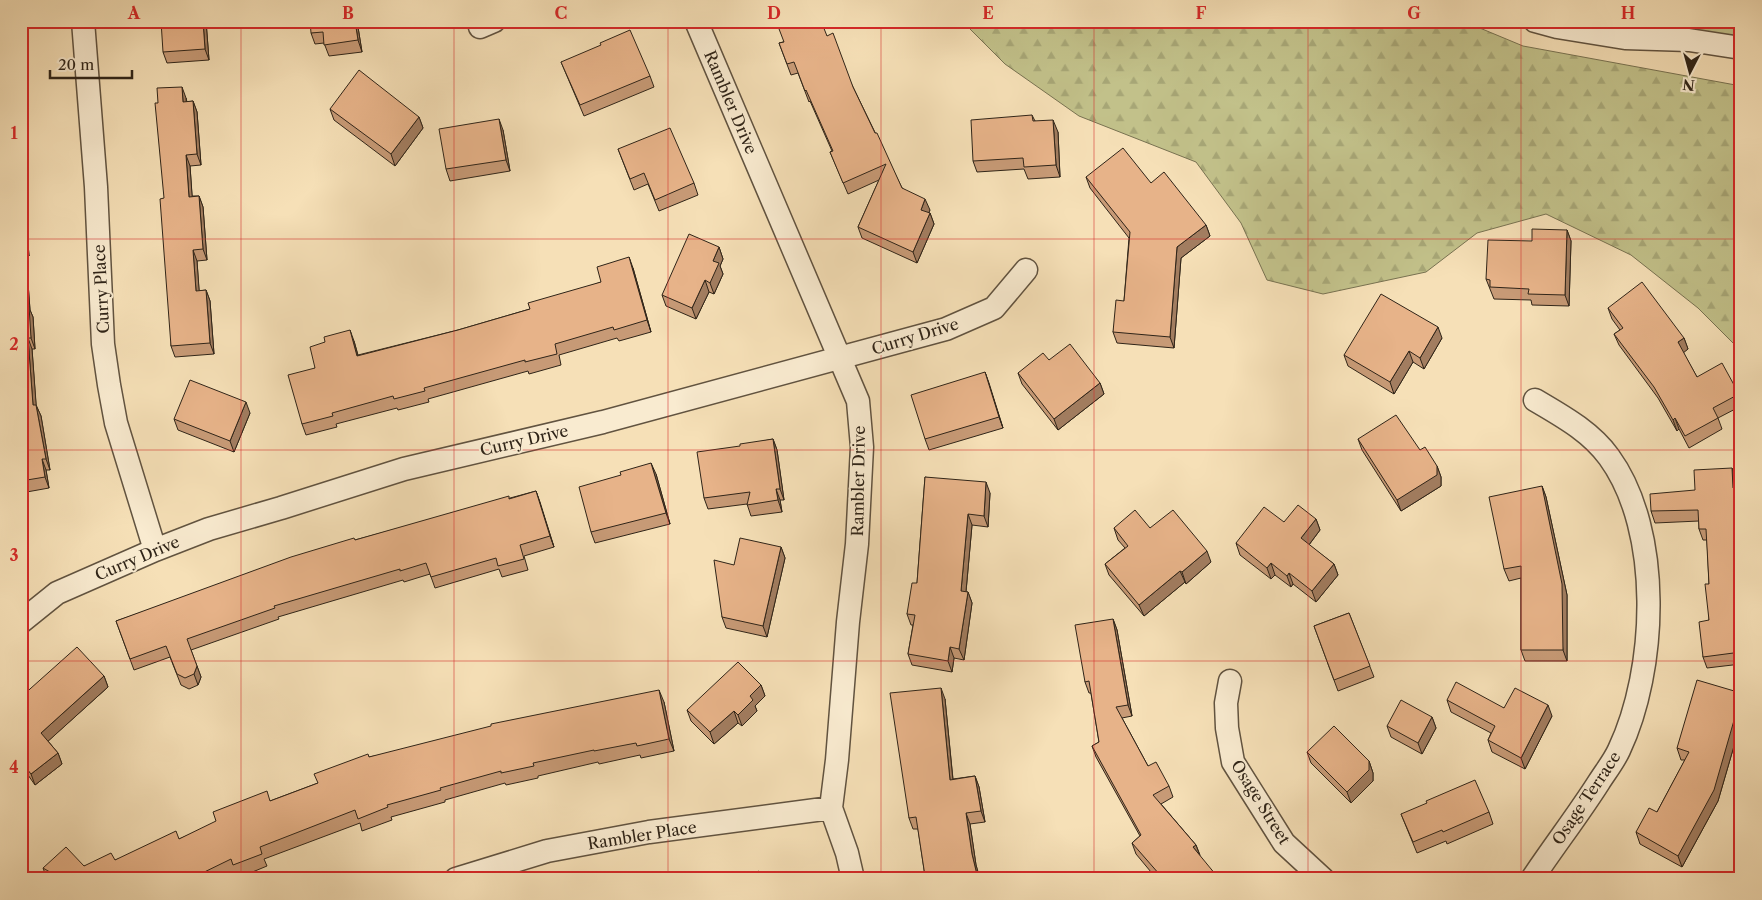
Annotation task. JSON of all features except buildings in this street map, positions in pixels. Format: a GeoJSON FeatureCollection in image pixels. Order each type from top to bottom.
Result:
{"type":"FeatureCollection","features":[{"type":"Feature","properties":{"kind":"street","name":"Curry Place"},"geometry":{"type":"LineString","coordinates":[[83,21],[96,187],[104,344],[108,376],[116,423],[155,550]]}},
{"type":"Feature","properties":{"kind":"street","name":"Rambler Drive"},"geometry":{"type":"LineString","coordinates":[[696,21],[858,401],[862,447],[857,544],[831,808],[847,853],[853,879]]}},
{"type":"Feature","properties":{"kind":"street"},"geometry":{"type":"LineString","coordinates":[[1535,21],[1557,27],[1625,38],[1689,40],[1741,48]]}},
{"type":"Feature","properties":{"kind":"street","name":"Curry Drive"},"geometry":{"type":"LineString","coordinates":[[21,622],[57,592],[209,529],[404,469],[603,422],[946,329],[994,308],[1026,270]]}},
{"type":"Feature","properties":{"kind":"street","name":"Osage Terrace"},"geometry":{"type":"LineString","coordinates":[[1532,879],[1587,801],[1619,750],[1630,723],[1641,685],[1649,626],[1646,566],[1641,530],[1621,476],[1609,457],[1590,435],[1535,400]]}},
{"type":"Feature","properties":{"kind":"street","name":"Osage Street"},"geometry":{"type":"LineString","coordinates":[[1230,681],[1227,728],[1233,762],[1284,843],[1324,879]]}},
{"type":"Feature","properties":{"kind":"street","name":"Rambler Place"},"geometry":{"type":"LineString","coordinates":[[456,879],[547,851],[649,832],[831,808]]}},
{"type":"Feature","properties":{"kind":"green space"},"geometry":{"type":"Polygon","coordinates":[[[962,21],[1463,21],[1523,46],[1741,86],[1741,351],[1698,308],[1631,255],[1546,214],[1477,233],[1426,272],[1323,294],[1267,280],[1241,223],[1196,162],[1079,116],[1005,64],[962,21]]]}},
{"type":"Feature","properties":{"kind":"green space"},"geometry":{"type":"Polygon","coordinates":[[[1639,21],[1741,21],[1741,39],[1639,21]]]}}]}
